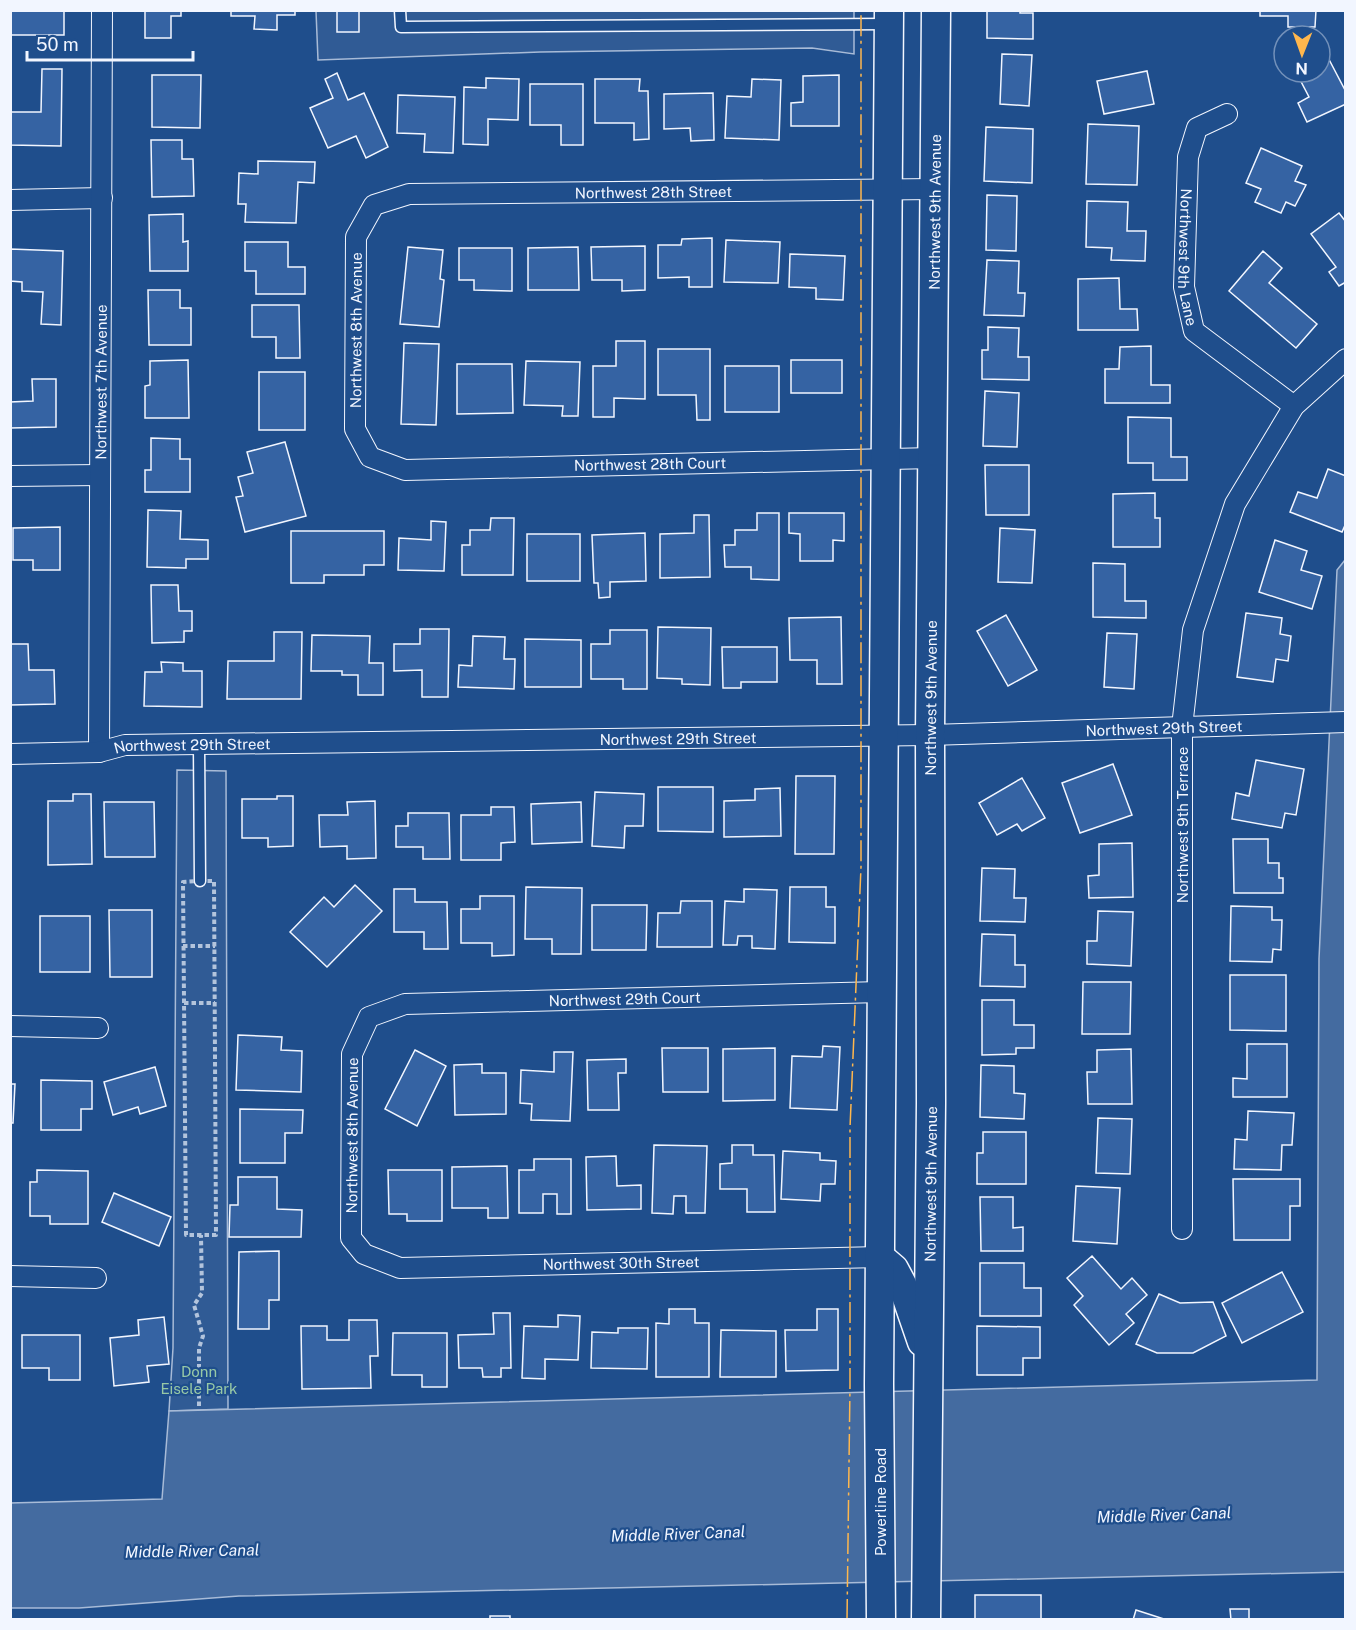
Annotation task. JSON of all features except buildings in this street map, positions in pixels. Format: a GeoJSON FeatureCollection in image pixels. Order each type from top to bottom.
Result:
{"type":"FeatureCollection","features":[{"type":"Feature","properties":{"kind":"main road","name":"Northwest 9th Avenue"},"geometry":{"type":"LineString","coordinates":[[928,1372],[936,10]]}},
{"type":"Feature","properties":{"kind":"main road"},"geometry":{"type":"LineString","coordinates":[[889,17],[880,1257],[894,1269],[902,1284],[928,1372],[926,1610]]}},
{"type":"Feature","properties":{"kind":"main road","name":"Powerline Road"},"geometry":{"type":"LineString","coordinates":[[880,1257],[881,1620]]}},
{"type":"Feature","properties":{"kind":"street","name":"Northwest 7th Avenue"},"geometry":{"type":"LineString","coordinates":[[99,752],[102,10]]}},
{"type":"Feature","properties":{"kind":"street","name":"Northwest 9th Lane"},"geometry":{"type":"LineString","coordinates":[[1227,114],[1197,128],[1188,157],[1184,287],[1194,331],[1294,406]]}},
{"type":"Feature","properties":{"kind":"street","name":"Northwest 28th Street"},"geometry":{"type":"LineString","coordinates":[[374,205],[409,194],[935,189]]}},
{"type":"Feature","properties":{"kind":"street"},"geometry":{"type":"LineString","coordinates":[[10,200],[102,198]]}},
{"type":"Feature","properties":{"kind":"street","name":"Northwest 8th Avenue"},"geometry":{"type":"LineString","coordinates":[[370,457],[355,429],[356,237],[374,205]]}},
{"type":"Feature","properties":{"kind":"street","name":"Northwest 9th Terrace"},"geometry":{"type":"LineString","coordinates":[[1182,1229],[1182,727],[1193,630],[1234,504],[1294,406],[1346,359]]}},
{"type":"Feature","properties":{"kind":"street","name":"Northwest 28th Court"},"geometry":{"type":"LineString","coordinates":[[370,457],[405,470],[933,458]]}},
{"type":"Feature","properties":{"kind":"street"},"geometry":{"type":"LineString","coordinates":[[10,476],[100,475]]}},
{"type":"Feature","properties":{"kind":"street","name":"Northwest 29th Street"},"geometry":{"type":"LineString","coordinates":[[10,754],[99,752],[125,745],[884,736],[1346,722]]}},
{"type":"Feature","properties":{"kind":"street","name":"Northwest 29th Court"},"geometry":{"type":"LineString","coordinates":[[369,1017],[405,1004],[881,992]]}},
{"type":"Feature","properties":{"kind":"street","name":"Northwest 8th Avenue"},"geometry":{"type":"LineString","coordinates":[[364,1254],[351,1238],[352,1054],[369,1017]]}},
{"type":"Feature","properties":{"kind":"street"},"geometry":{"type":"LineString","coordinates":[[10,1026],[98,1028]]}},
{"type":"Feature","properties":{"kind":"street","name":"Northwest 30th Street"},"geometry":{"type":"LineString","coordinates":[[364,1254],[400,1268],[880,1257]]}},
{"type":"Feature","properties":{"kind":"street"},"geometry":{"type":"LineString","coordinates":[[10,1276],[96,1278]]}},
{"type":"Feature","properties":{"kind":"lane"},"geometry":{"type":"LineString","coordinates":[[400,10],[401,27],[889,17]]}},
{"type":"Feature","properties":{"kind":"lane"},"geometry":{"type":"LineString","coordinates":[[199,744],[200,881]]}},
{"type":"Feature","properties":{"kind":"path"},"geometry":{"type":"LineString","coordinates":[[214,881],[216,1235],[186,1235],[183,946],[183,882],[214,881]]}},
{"type":"Feature","properties":{"kind":"path"},"geometry":{"type":"LineString","coordinates":[[183,946],[214,946]]}},
{"type":"Feature","properties":{"kind":"path"},"geometry":{"type":"LineString","coordinates":[[184,1003],[215,1003]]}},
{"type":"Feature","properties":{"kind":"path"},"geometry":{"type":"LineString","coordinates":[[199,1406],[199,1348],[203,1336],[194,1305],[202,1293],[201,1235]]}},
{"type":"Feature","properties":{"kind":"shaded area"},"geometry":{"type":"Polygon","coordinates":[[[316,11],[854,11],[854,54],[812,48],[540,52],[318,60],[316,11]]]}},
{"type":"Feature","properties":{"kind":"shaded area","name":"Donn Eisele Park"},"geometry":{"type":"Polygon","coordinates":[[[177,770],[226,771],[228,1409],[169,1411],[173,1348],[177,770]]]}},
{"type":"Feature","properties":{"kind":"water","name":"Middle River Canal"},"geometry":{"type":"Polygon","coordinates":[[[1345,560],[1345,1572],[239,1596],[79,1608],[11,1608],[10,1503],[162,1499],[169,1411],[1317,1380],[1319,959],[1337,570],[1345,560]]]}},
{"type":"Feature","properties":{"kind":"power"},"geometry":{"type":"LineString","coordinates":[[847,1620],[850,1128],[861,867],[861,10]]}}]}
